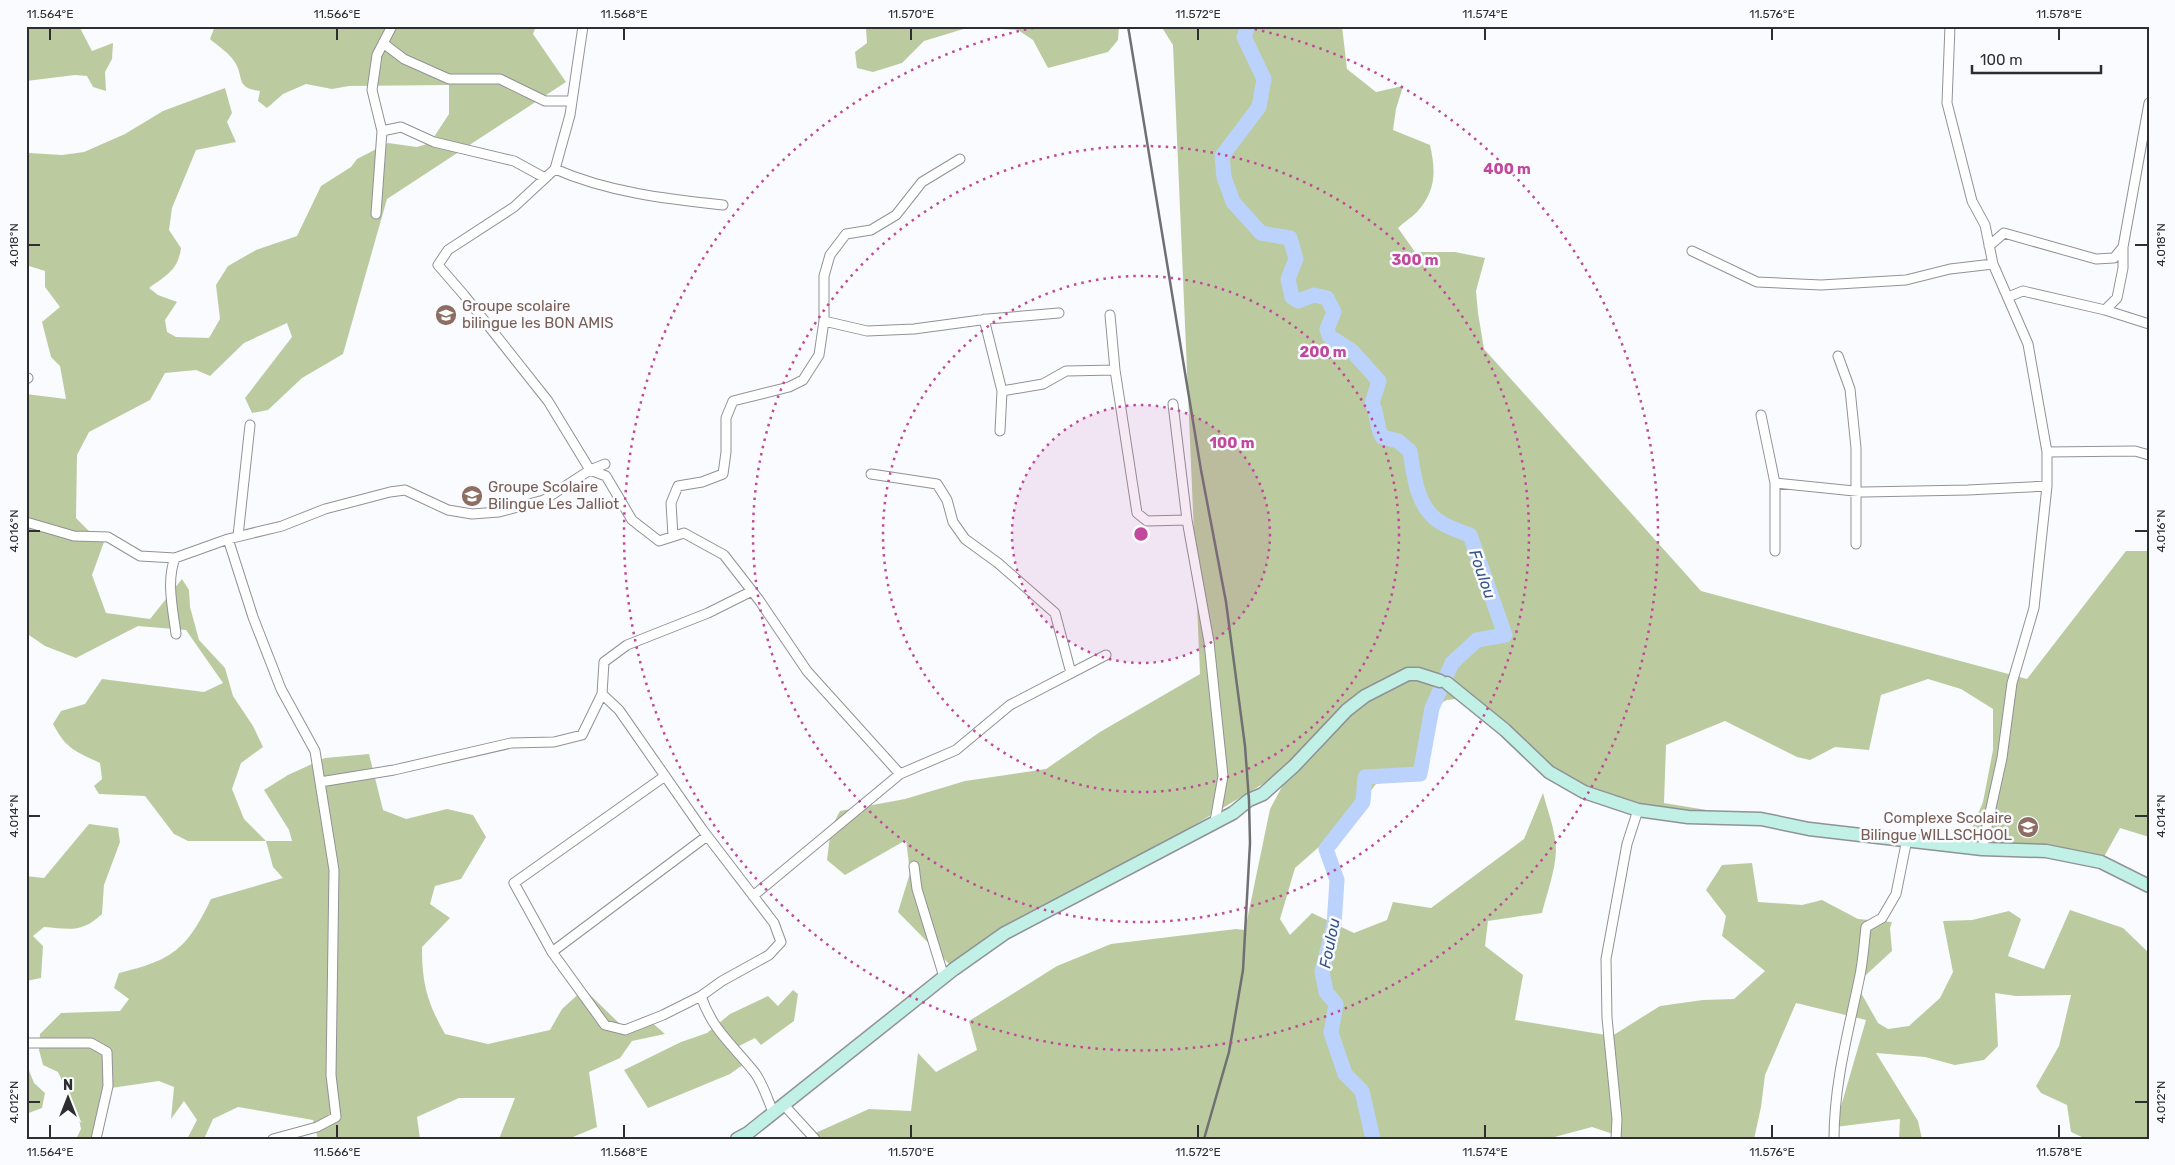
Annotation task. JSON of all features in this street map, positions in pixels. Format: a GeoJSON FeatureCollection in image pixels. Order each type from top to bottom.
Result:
{"type":"FeatureCollection","features":[{"type":"Feature","properties":{"kind":"street"},"geometry":{"type":"LineString","coordinates":[[376,214],[382,131],[372,90],[376,55],[392,26]]}},
{"type":"Feature","properties":{"kind":"street"},"geometry":{"type":"LineString","coordinates":[[584,26],[570,115],[555,168],[514,207],[448,250],[438,265],[548,401],[590,470],[606,476],[632,520],[659,541],[684,533],[724,555],[752,591],[807,671],[900,774]]}},
{"type":"Feature","properties":{"kind":"street"},"geometry":{"type":"LineString","coordinates":[[1950,26],[1947,103],[1972,201],[1985,225],[1993,264],[2028,344],[2047,452],[2047,486],[2034,608],[2012,683],[2002,758],[1982,849]]}},
{"type":"Feature","properties":{"kind":"street"},"geometry":{"type":"LineString","coordinates":[[383,43],[404,59],[449,79],[500,79],[545,101],[572,101]]}},
{"type":"Feature","properties":{"kind":"street"},"geometry":{"type":"LineString","coordinates":[[2105,310],[2117,298],[2124,268],[2123,247],[2149,103]]}},
{"type":"Feature","properties":{"kind":"street"},"geometry":{"type":"LineString","coordinates":[[382,131],[402,127],[434,142],[514,161],[545,178]]}},
{"type":"Feature","properties":{"kind":"street"},"geometry":{"type":"LineString","coordinates":[[673,536],[671,503],[678,486],[702,482],[723,474],[726,452],[726,418],[732,401],[789,387],[803,380],[819,355],[824,321],[826,269],[830,255],[846,234],[871,230],[896,215],[922,182],[960,158]]}},
{"type":"Feature","properties":{"kind":"street"},"geometry":{"type":"LineString","coordinates":[[555,168],[576,178],[617,189],[677,200],[723,205]]}},
{"type":"Feature","properties":{"kind":"street"},"geometry":{"type":"LineString","coordinates":[[1989,246],[2004,233],[2096,259],[2114,258],[2123,247]]}},
{"type":"Feature","properties":{"kind":"street"},"geometry":{"type":"LineString","coordinates":[[1692,251],[1757,282],[1812,285],[1906,280],[1950,269],[1993,264]]}},
{"type":"Feature","properties":{"kind":"street"},"geometry":{"type":"LineString","coordinates":[[2008,297],[2023,291],[2105,310],[2149,324]]}},
{"type":"Feature","properties":{"kind":"street"},"geometry":{"type":"LineString","coordinates":[[824,321],[867,331],[914,329],[984,319],[1059,313]]}},
{"type":"Feature","properties":{"kind":"street"},"geometry":{"type":"LineString","coordinates":[[1110,315],[1115,370],[1137,513],[1147,521],[1187,520]]}},
{"type":"Feature","properties":{"kind":"street"},"geometry":{"type":"LineString","coordinates":[[984,319],[1002,392],[1000,431]]}},
{"type":"Feature","properties":{"kind":"street"},"geometry":{"type":"LineString","coordinates":[[1838,356],[1850,389],[1856,448],[1856,544]]}},
{"type":"Feature","properties":{"kind":"street"},"geometry":{"type":"LineString","coordinates":[[1002,392],[1043,384],[1066,371],[1115,370]]}},
{"type":"Feature","properties":{"kind":"street"},"geometry":{"type":"LineString","coordinates":[[1173,404],[1187,520],[1209,642],[1223,776],[1215,821]]}},
{"type":"Feature","properties":{"kind":"street"},"geometry":{"type":"LineString","coordinates":[[1761,416],[1775,483],[1776,551]]}},
{"type":"Feature","properties":{"kind":"street"},"geometry":{"type":"LineString","coordinates":[[238,536],[250,426]]}},
{"type":"Feature","properties":{"kind":"street"},"geometry":{"type":"LineString","coordinates":[[2047,452],[2135,451],[2149,455]]}},
{"type":"Feature","properties":{"kind":"street"},"geometry":{"type":"LineString","coordinates":[[26,522],[74,536],[108,537],[140,556],[175,558],[228,539],[282,526],[325,510],[390,492],[405,490],[448,510],[472,514],[499,512],[544,500],[590,470],[605,464]]}},
{"type":"Feature","properties":{"kind":"street"},"geometry":{"type":"LineString","coordinates":[[872,474],[937,484],[947,500],[953,522],[965,539],[998,563],[1055,613],[1071,673]]}},
{"type":"Feature","properties":{"kind":"street"},"geometry":{"type":"LineString","coordinates":[[1775,483],[1856,491],[1968,490],[2047,486]]}},
{"type":"Feature","properties":{"kind":"street"},"geometry":{"type":"LineString","coordinates":[[228,539],[253,617],[281,689],[315,751],[334,870],[332,1075],[336,1118],[317,1127],[273,1139]]}},
{"type":"Feature","properties":{"kind":"street"},"geometry":{"type":"LineString","coordinates":[[175,558],[171,596],[176,634]]}},
{"type":"Feature","properties":{"kind":"street"},"geometry":{"type":"LineString","coordinates":[[320,782],[394,770],[511,743],[554,742],[582,735],[602,694],[604,662],[628,644],[708,613],[752,591]]}},
{"type":"Feature","properties":{"kind":"street"},"geometry":{"type":"LineString","coordinates":[[753,896],[900,774],[956,750],[1010,705],[1106,655]]}},
{"type":"Feature","properties":{"kind":"street"},"geometry":{"type":"LineString","coordinates":[[737,1139],[748,1133],[944,977],[1005,933],[1263,794],[1294,766],[1347,710],[1365,696],[1408,674],[1418,674],[1444,682],[1505,730],[1549,772],[1584,792],[1638,810],[1688,817],[1761,819],[1809,828],[1982,849],[2046,851],[2101,862],[2149,886]]}},
{"type":"Feature","properties":{"kind":"street"},"geometry":{"type":"LineString","coordinates":[[602,694],[619,710],[707,836],[774,923],[781,942],[769,955],[722,981],[701,996],[625,1030],[605,1025],[552,952],[514,883],[665,776]]}},
{"type":"Feature","properties":{"kind":"street"},"geometry":{"type":"LineString","coordinates":[[1616,1139],[1617,1119],[1607,1018],[1606,960],[1627,844],[1638,810]]}},
{"type":"Feature","properties":{"kind":"street"},"geometry":{"type":"LineString","coordinates":[[552,952],[707,836]]}},
{"type":"Feature","properties":{"kind":"street"},"geometry":{"type":"LineString","coordinates":[[1834,1139],[1834,1112],[1844,1042],[1860,978],[1866,927],[1882,918],[1896,894],[1907,839]]}},
{"type":"Feature","properties":{"kind":"street"},"geometry":{"type":"LineString","coordinates":[[914,866],[916,889],[944,977]]}},
{"type":"Feature","properties":{"kind":"street"},"geometry":{"type":"LineString","coordinates":[[701,996],[707,1014],[756,1075],[778,1108],[814,1139]]}},
{"type":"Feature","properties":{"kind":"street"},"geometry":{"type":"LineString","coordinates":[[26,1043],[91,1043],[108,1052],[108,1086],[96,1139]]}},
{"type":"Feature","properties":{"kind":"green space"},"geometry":{"type":"Polygon","coordinates":[[[26,26],[79,26],[92,51],[113,43],[112,59],[105,72],[106,91],[93,87],[87,76],[75,75],[26,81],[26,26]]]}},
{"type":"Feature","properties":{"kind":"green space"},"geometry":{"type":"Polygon","coordinates":[[[215,26],[536,26],[533,34],[566,82],[387,199],[343,354],[302,378],[268,410],[252,413],[245,398],[292,337],[287,323],[244,343],[210,376],[196,370],[165,373],[150,400],[89,432],[77,455],[76,518],[90,532],[104,542],[92,575],[106,613],[150,619],[182,579],[189,590],[190,607],[199,640],[225,668],[233,696],[253,726],[263,747],[241,763],[232,789],[244,819],[266,841],[188,841],[174,834],[145,796],[99,794],[94,786],[102,779],[100,763],[67,745],[53,724],[61,711],[85,704],[102,679],[204,692],[223,683],[186,630],[138,626],[76,658],[45,646],[26,633],[26,394],[66,399],[60,366],[51,357],[42,322],[60,307],[45,287],[45,271],[26,265],[26,151],[29,153],[62,155],[84,152],[125,134],[163,111],[225,88],[232,113],[227,122],[236,142],[196,150],[172,208],[169,230],[181,248],[180,256],[171,271],[149,288],[158,295],[177,302],[165,320],[167,332],[176,337],[209,338],[220,319],[216,285],[228,266],[256,250],[297,236],[321,186],[351,167],[357,159],[388,143],[417,147],[430,143],[449,114],[449,85],[349,86],[332,89],[306,84],[283,94],[267,108],[258,101],[260,91],[243,84],[232,58],[210,39],[215,26]]]}},
{"type":"Feature","properties":{"kind":"green space"},"geometry":{"type":"Polygon","coordinates":[[[863,26],[1119,26],[1118,40],[1108,52],[1048,68],[1033,40],[1018,30],[970,27],[924,41],[902,63],[873,72],[857,68],[855,52],[867,43],[866,29],[863,26]]]}},
{"type":"Feature","properties":{"kind":"green space"},"geometry":{"type":"Polygon","coordinates":[[[1161,26],[1342,26],[1347,69],[1376,92],[1403,86],[1396,109],[1393,130],[1430,145],[1434,173],[1431,189],[1423,204],[1415,214],[1398,228],[1415,252],[1455,252],[1485,258],[1476,291],[1484,349],[1701,591],[2027,679],[2126,551],[2149,551],[2149,837],[2120,828],[2101,862],[1976,848],[1967,840],[1983,802],[1993,750],[1993,709],[1961,689],[1928,679],[1881,695],[1869,750],[1835,747],[1810,760],[1797,757],[1725,721],[1666,745],[1664,803],[1761,819],[1688,817],[1584,792],[1464,698],[1447,700],[1432,708],[1420,774],[1402,780],[1376,784],[1326,849],[1320,846],[1295,868],[1280,919],[1290,935],[1312,913],[1354,933],[1387,920],[1393,902],[1431,908],[1524,839],[1543,793],[1553,829],[1556,851],[1542,913],[1488,921],[1485,946],[1523,975],[1515,1020],[1612,1036],[1660,1006],[1703,1000],[1734,999],[1765,971],[1722,936],[1726,916],[1706,890],[1722,865],[1752,863],[1758,902],[1802,905],[1822,900],[1858,919],[1892,922],[1890,928],[1892,951],[1856,984],[1878,1023],[1888,1029],[1909,1026],[1940,998],[1953,972],[1943,921],[1972,920],[2009,911],[2021,919],[2008,956],[2044,969],[2070,910],[2123,928],[2149,953],[2149,1139],[2086,1139],[2071,1132],[2067,1105],[2041,1093],[2036,1086],[2059,1046],[2071,995],[2016,996],[1995,993],[1998,1046],[1984,1060],[1955,1065],[1925,1057],[1876,1053],[1918,1121],[1922,1139],[1899,1139],[1900,1119],[1835,1127],[1866,1020],[1796,1003],[1765,1075],[1754,1139],[1628,1139],[1592,1127],[1547,1139],[802,1139],[869,1109],[911,1111],[918,1053],[936,1072],[977,1050],[969,1021],[1057,966],[1111,944],[1236,929],[1245,930],[1270,809],[1293,766],[954,969],[898,912],[910,873],[906,840],[845,875],[827,860],[831,828],[840,811],[905,799],[965,781],[1046,769],[1100,732],[1200,674],[1173,45],[1161,26]]]}},
{"type":"Feature","properties":{"kind":"green space"},"geometry":{"type":"Polygon","coordinates":[[[369,754],[383,810],[406,819],[447,809],[473,815],[486,837],[461,879],[435,886],[430,904],[450,918],[422,947],[423,971],[427,992],[445,1034],[488,1044],[550,1030],[562,1009],[584,989],[621,1025],[648,1019],[665,1034],[632,1041],[620,1058],[589,1072],[597,1127],[573,1137],[499,1139],[515,1098],[459,1098],[417,1117],[420,1139],[318,1139],[313,1120],[238,1107],[213,1119],[204,1139],[187,1139],[197,1120],[184,1101],[171,1119],[174,1087],[159,1081],[111,1088],[110,1103],[98,1113],[92,1139],[76,1139],[81,1129],[78,1114],[58,1072],[43,1065],[39,1050],[40,1034],[61,1013],[120,1011],[129,999],[114,988],[119,973],[153,963],[176,950],[194,930],[211,899],[283,878],[273,867],[266,841],[292,841],[289,830],[264,790],[288,775],[325,758],[369,754]]]}},
{"type":"Feature","properties":{"kind":"green space"},"geometry":{"type":"Polygon","coordinates":[[[89,824],[118,828],[120,842],[104,885],[102,914],[82,927],[69,929],[44,927],[33,936],[43,946],[41,978],[26,981],[26,876],[44,878],[89,824]]]}},
{"type":"Feature","properties":{"kind":"green space"},"geometry":{"type":"Polygon","coordinates":[[[793,990],[798,994],[794,1021],[761,1045],[755,1038],[735,1048],[744,1064],[730,1074],[648,1108],[624,1070],[681,1042],[707,1033],[730,1014],[768,996],[778,1006],[793,990]]]}},
{"type":"Feature","properties":{"kind":"green space"},"geometry":{"type":"Polygon","coordinates":[[[26,1063],[34,1083],[45,1093],[42,1108],[26,1114],[26,1063]]]}},
{"type":"Feature","properties":{"kind":"waterway","name":"Foulou"},"geometry":{"type":"LineString","coordinates":[[1248,26],[1244,37],[1264,79],[1259,107],[1222,156],[1224,177],[1233,202],[1261,233],[1290,238],[1296,259],[1288,279],[1292,297],[1298,301],[1314,295],[1327,298],[1334,312],[1327,329],[1329,336],[1352,351],[1379,381],[1372,403],[1382,437],[1398,441],[1410,451],[1417,488],[1424,506],[1430,513],[1444,525],[1470,535],[1505,635],[1477,640],[1452,663],[1432,708],[1420,774],[1365,777],[1363,802],[1326,849],[1337,880],[1334,925],[1322,971],[1326,992],[1336,1004],[1331,1033],[1345,1074],[1362,1091],[1373,1139]]}},
{"type":"Feature","properties":{"kind":"railway"},"geometry":{"type":"LineString","coordinates":[[1128,26],[1201,470],[1226,602],[1245,746],[1249,800],[1250,843],[1243,970],[1229,1052],[1204,1139]]}},
{"type":"Feature","properties":{"kind":"place","name":"Groupe scolaire bilingue les BON AMIS"},"geometry":{"type":"Point","coordinates":[446,315]}},
{"type":"Feature","properties":{"kind":"place","name":"Groupe Scolaire Bilingue Les Jalliot"},"geometry":{"type":"Point","coordinates":[472,496]}},
{"type":"Feature","properties":{"kind":"place","name":"Complexe Scolaire Bilingue WILLSCHOOL"},"geometry":{"type":"Point","coordinates":[2028,827]}}]}
